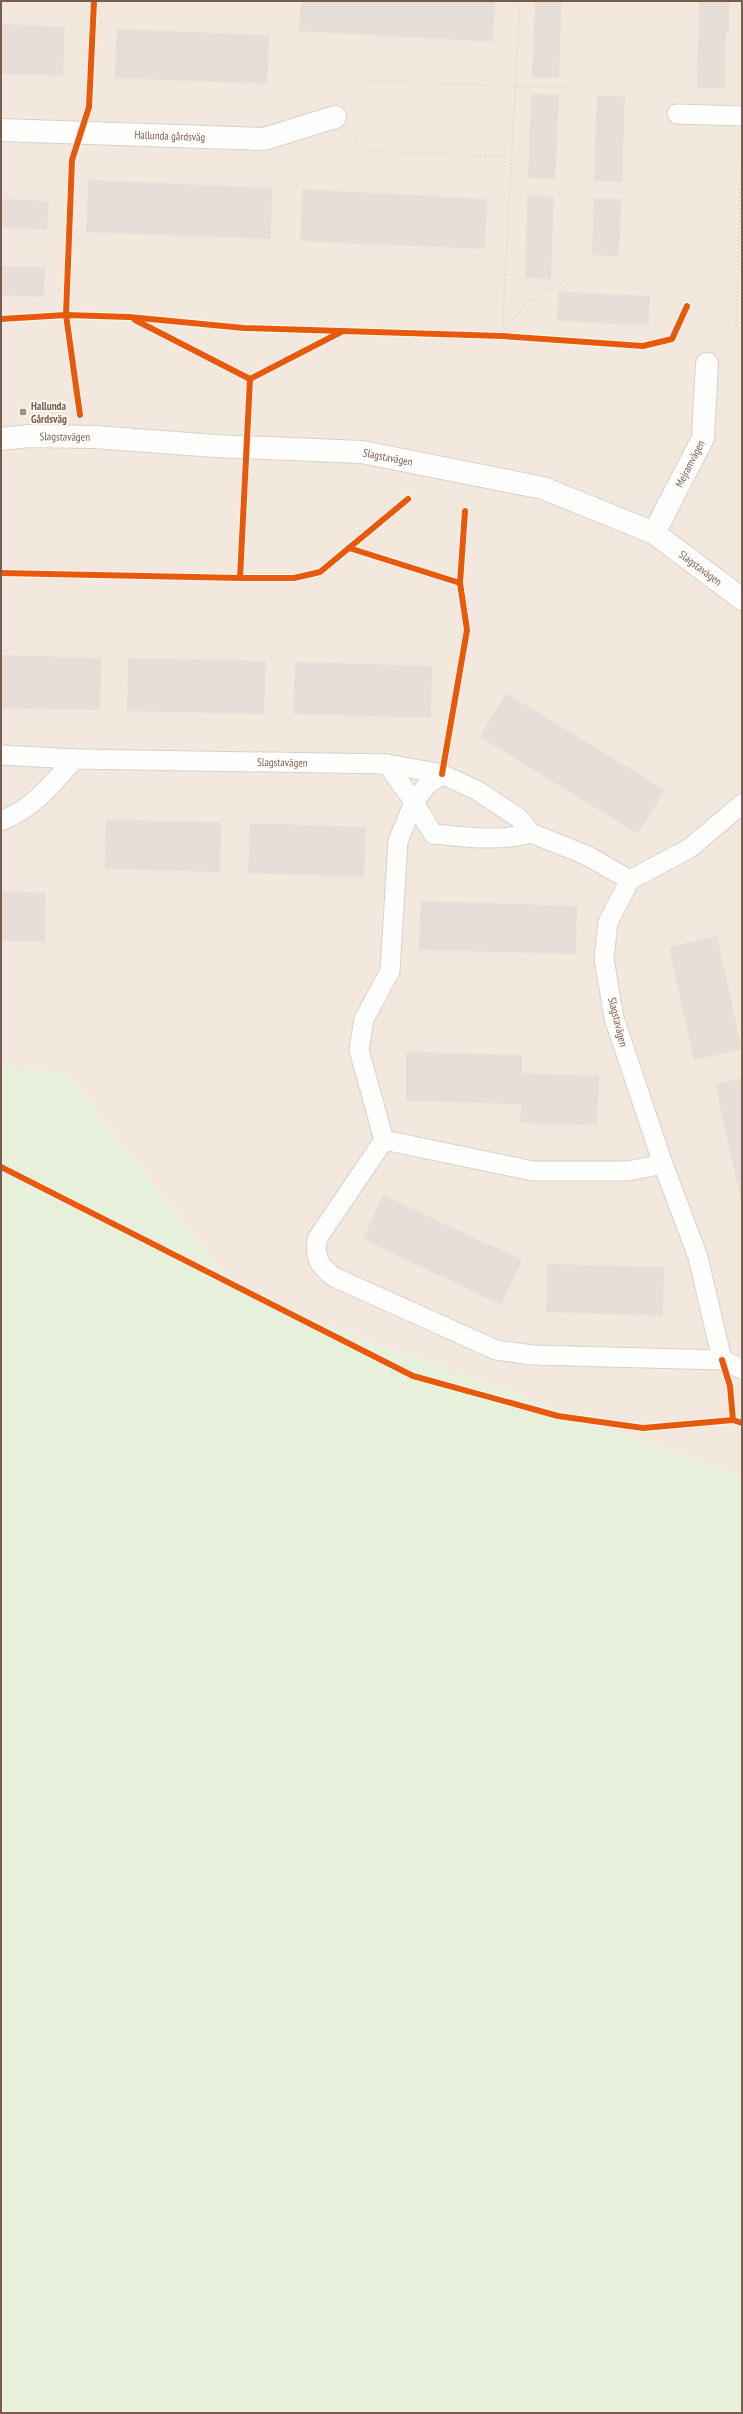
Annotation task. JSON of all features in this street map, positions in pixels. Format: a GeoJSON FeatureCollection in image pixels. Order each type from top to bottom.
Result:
{"type":"FeatureCollection","features":[{"type":"Feature","properties":{"kind":"street","name":"Hallunda gårdsväg"},"geometry":{"type":"LineString","coordinates":[[1,130],[264,139],[335,117]]}},
{"type":"Feature","properties":{"kind":"street","name":"Mejramvägen"},"geometry":{"type":"LineString","coordinates":[[654,533],[703,438],[708,364]]}},
{"type":"Feature","properties":{"kind":"street","name":"Slagstavägen"},"geometry":{"type":"LineString","coordinates":[[1,439],[29,436],[95,437],[215,446],[362,452],[543,488],[654,533],[742,599]]}},
{"type":"Feature","properties":{"kind":"lane"},"geometry":{"type":"LineString","coordinates":[[677,114],[742,116]]}},
{"type":"Feature","properties":{"kind":"lane","name":"Slagstavägen"},"geometry":{"type":"LineString","coordinates":[[1,755],[75,759],[387,764],[442,774],[478,791],[519,818],[531,833],[586,855],[630,880],[608,922],[604,960],[614,1018],[663,1164],[698,1257],[722,1360]]}},
{"type":"Feature","properties":{"kind":"lane"},"geometry":{"type":"LineString","coordinates":[[1,821],[20,813],[32,805],[75,759]]}},
{"type":"Feature","properties":{"kind":"lane"},"geometry":{"type":"LineString","coordinates":[[387,764],[414,802],[433,834],[478,839],[512,838],[531,833]]}},
{"type":"Feature","properties":{"kind":"lane"},"geometry":{"type":"LineString","coordinates":[[442,774],[426,785],[414,802],[398,841],[390,971],[364,1019],[359,1050],[384,1140],[317,1238],[315,1254],[324,1270],[334,1277],[496,1350],[532,1355],[722,1360],[742,1369]]}},
{"type":"Feature","properties":{"kind":"lane"},"geometry":{"type":"LineString","coordinates":[[630,880],[690,848],[742,804]]}},
{"type":"Feature","properties":{"kind":"lane"},"geometry":{"type":"LineString","coordinates":[[384,1140],[533,1171],[628,1171],[663,1164]]}},
{"type":"Feature","properties":{"kind":"path"},"geometry":{"type":"LineString","coordinates":[[502,336],[512,156],[514,87],[520,1]]}},
{"type":"Feature","properties":{"kind":"path"},"geometry":{"type":"LineString","coordinates":[[512,156],[365,151],[335,117],[369,81],[580,88]]}},
{"type":"Feature","properties":{"kind":"path"},"geometry":{"type":"LineString","coordinates":[[736,325],[742,141]]}},
{"type":"Feature","properties":{"kind":"path"},"geometry":{"type":"LineString","coordinates":[[502,336],[525,303],[574,275]]}},
{"type":"Feature","properties":{"kind":"path"},"geometry":{"type":"LineString","coordinates":[[728,323],[736,325],[742,332]]}},
{"type":"Feature","properties":{"kind":"path"},"geometry":{"type":"LineString","coordinates":[[495,336],[510,337]]}},
{"type":"Feature","properties":{"kind":"shaded area"},"geometry":{"type":"Polygon","coordinates":[[[1,1],[742,1],[742,1478],[238,1293],[67,1075],[1,1065],[1,1]]]}},
{"type":"Feature","properties":{"kind":"green space"},"geometry":{"type":"Polygon","coordinates":[[[1,1065],[67,1075],[238,1293],[742,1478],[742,2413],[1,2413],[1,1065]]]}},
{"type":"Feature","properties":{"kind":"building"},"geometry":{"type":"Polygon","coordinates":[[[301,1],[495,1],[493,42],[299,31],[301,1]]]}},
{"type":"Feature","properties":{"kind":"building"},"geometry":{"type":"Polygon","coordinates":[[[535,1],[562,1],[559,78],[532,78],[535,1]]]}},
{"type":"Feature","properties":{"kind":"building"},"geometry":{"type":"Polygon","coordinates":[[[699,1],[730,1],[729,32],[726,32],[725,88],[697,88],[699,1]]]}},
{"type":"Feature","properties":{"kind":"building"},"geometry":{"type":"Polygon","coordinates":[[[1,24],[65,27],[63,76],[1,74],[1,24]]]}},
{"type":"Feature","properties":{"kind":"building"},"geometry":{"type":"Polygon","coordinates":[[[117,29],[269,35],[267,84],[115,78],[117,29]]]}},
{"type":"Feature","properties":{"kind":"building"},"geometry":{"type":"Polygon","coordinates":[[[531,94],[559,95],[555,179],[528,178],[531,94]]]}},
{"type":"Feature","properties":{"kind":"building"},"geometry":{"type":"Polygon","coordinates":[[[597,95],[625,97],[622,182],[594,181],[597,95]]]}},
{"type":"Feature","properties":{"kind":"building"},"geometry":{"type":"Polygon","coordinates":[[[88,180],[272,188],[271,239],[86,232],[88,180]]]}},
{"type":"Feature","properties":{"kind":"building"},"geometry":{"type":"Polygon","coordinates":[[[302,189],[487,199],[485,249],[300,241],[302,189]]]}},
{"type":"Feature","properties":{"kind":"building"},"geometry":{"type":"Polygon","coordinates":[[[527,196],[554,197],[551,279],[525,278],[527,196]]]}},
{"type":"Feature","properties":{"kind":"building"},"geometry":{"type":"Polygon","coordinates":[[[594,198],[621,199],[619,256],[592,255],[594,198]]]}},
{"type":"Feature","properties":{"kind":"building"},"geometry":{"type":"Polygon","coordinates":[[[1,199],[49,201],[47,230],[1,227],[1,199]]]}},
{"type":"Feature","properties":{"kind":"building"},"geometry":{"type":"Polygon","coordinates":[[[1,266],[45,267],[44,297],[1,295],[1,266]]]}},
{"type":"Feature","properties":{"kind":"building"},"geometry":{"type":"Polygon","coordinates":[[[558,292],[650,296],[649,325],[557,321],[558,292]]]}},
{"type":"Feature","properties":{"kind":"building"},"geometry":{"type":"Polygon","coordinates":[[[1,655],[101,658],[100,710],[1,708],[1,655]]]}},
{"type":"Feature","properties":{"kind":"building"},"geometry":{"type":"Polygon","coordinates":[[[128,658],[266,661],[264,714],[127,711],[128,658]]]}},
{"type":"Feature","properties":{"kind":"building"},"geometry":{"type":"Polygon","coordinates":[[[295,662],[432,666],[431,718],[293,714],[295,662]]]}},
{"type":"Feature","properties":{"kind":"building"},"geometry":{"type":"Polygon","coordinates":[[[506,693],[665,790],[638,834],[480,737],[506,693]]]}},
{"type":"Feature","properties":{"kind":"building"},"geometry":{"type":"Polygon","coordinates":[[[106,820],[221,822],[220,872],[105,869],[106,820]]]}},
{"type":"Feature","properties":{"kind":"building"},"geometry":{"type":"Polygon","coordinates":[[[250,823],[366,827],[364,877],[248,873],[250,823]]]}},
{"type":"Feature","properties":{"kind":"building"},"geometry":{"type":"Polygon","coordinates":[[[1,892],[46,893],[45,942],[1,941],[1,892]]]}},
{"type":"Feature","properties":{"kind":"building"},"geometry":{"type":"Polygon","coordinates":[[[421,901],[577,906],[576,954],[419,950],[421,901]]]}},
{"type":"Feature","properties":{"kind":"building"},"geometry":{"type":"Polygon","coordinates":[[[717,936],[742,1049],[694,1060],[669,947],[717,936]]]}},
{"type":"Feature","properties":{"kind":"building"},"geometry":{"type":"Polygon","coordinates":[[[406,1052],[522,1055],[522,1073],[599,1076],[597,1125],[520,1123],[521,1104],[406,1101],[406,1052]]]}},
{"type":"Feature","properties":{"kind":"building"},"geometry":{"type":"Polygon","coordinates":[[[742,1078],[742,1202],[741,1202],[715,1084],[742,1078]]]}},
{"type":"Feature","properties":{"kind":"building"},"geometry":{"type":"Polygon","coordinates":[[[383,1195],[522,1260],[501,1305],[363,1239],[383,1195]]]}},
{"type":"Feature","properties":{"kind":"building"},"geometry":{"type":"Polygon","coordinates":[[[547,1264],[664,1267],[663,1316],[546,1312],[547,1264]]]}},
{"type":"Feature","properties":{"kind":"cycle path"},"geometry":{"type":"LineString","coordinates":[[80,415],[66,315],[72,160],[89,107],[94,1]]}},
{"type":"Feature","properties":{"kind":"cycle path"},"geometry":{"type":"LineString","coordinates":[[1,319],[66,315],[129,317],[244,328],[502,336],[643,346],[672,339],[687,306]]}},
{"type":"Feature","properties":{"kind":"cycle path"},"geometry":{"type":"LineString","coordinates":[[135,320],[250,379],[341,332]]}},
{"type":"Feature","properties":{"kind":"cycle path"},"geometry":{"type":"LineString","coordinates":[[1,573],[240,578],[250,379]]}},
{"type":"Feature","properties":{"kind":"cycle path"},"geometry":{"type":"LineString","coordinates":[[240,578],[294,578],[320,572],[408,499]]}},
{"type":"Feature","properties":{"kind":"cycle path"},"geometry":{"type":"LineString","coordinates":[[442,774],[467,630],[460,583],[465,511]]}},
{"type":"Feature","properties":{"kind":"cycle path"},"geometry":{"type":"LineString","coordinates":[[349,548],[460,583]]}},
{"type":"Feature","properties":{"kind":"cycle path"},"geometry":{"type":"LineString","coordinates":[[1,1167],[413,1376],[558,1416],[643,1428],[733,1420],[742,1423]]}},
{"type":"Feature","properties":{"kind":"cycle path"},"geometry":{"type":"LineString","coordinates":[[722,1360],[730,1386],[733,1420]]}},
{"type":"Feature","properties":{"kind":"place","name":"Hallunda Gårdsväg"},"geometry":{"type":"Point","coordinates":[23,412]}}]}
